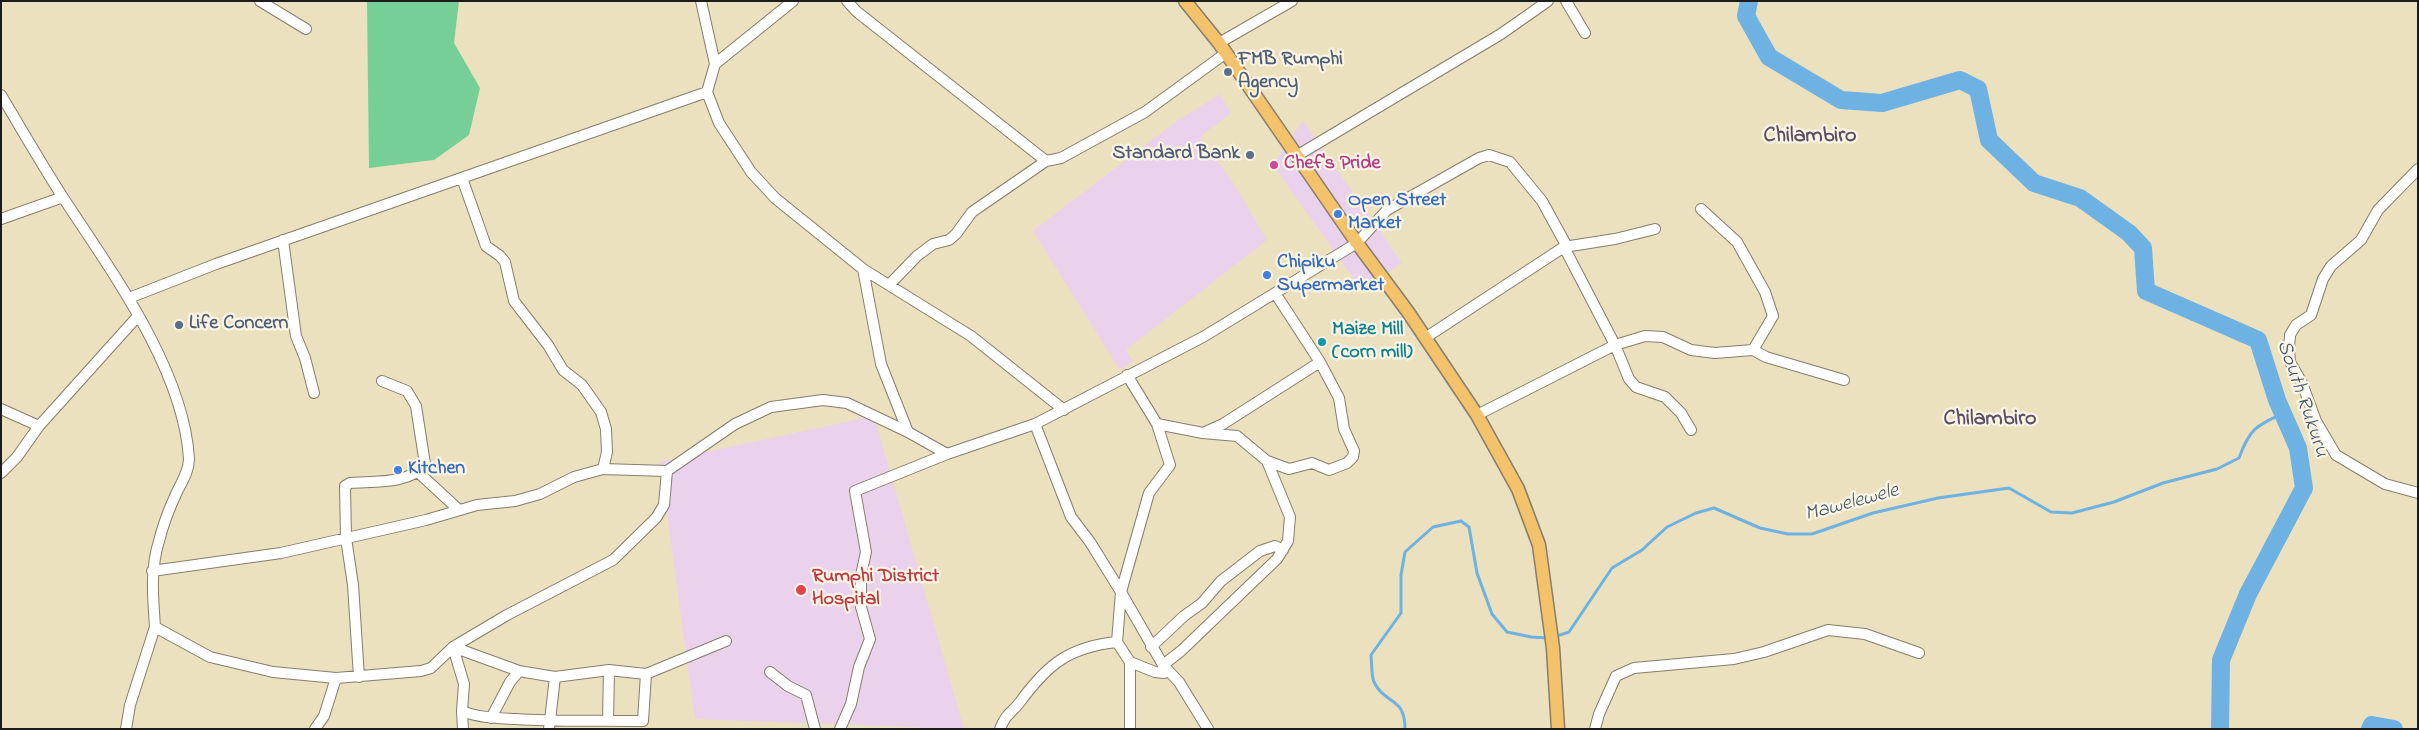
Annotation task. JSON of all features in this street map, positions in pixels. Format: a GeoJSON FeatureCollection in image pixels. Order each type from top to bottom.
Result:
{"type":"FeatureCollection","features":[{"type":"Feature","properties":{"kind":"main road"},"geometry":{"type":"LineString","coordinates":[[1185,1],[1222,48],[1298,155],[1357,243],[1426,338],[1478,415],[1518,489],[1539,546],[1553,648],[1558,729]]}},
{"type":"Feature","properties":{"kind":"street"},"geometry":{"type":"LineString","coordinates":[[260,1],[306,29]]}},
{"type":"Feature","properties":{"kind":"street"},"geometry":{"type":"LineString","coordinates":[[701,1],[715,64],[707,92],[718,123],[751,172],[776,198],[863,269],[971,336],[1064,410]]}},
{"type":"Feature","properties":{"kind":"street"},"geometry":{"type":"LineString","coordinates":[[715,64],[781,5],[793,1]]}},
{"type":"Feature","properties":{"kind":"street"},"geometry":{"type":"LineString","coordinates":[[847,1],[864,17],[1046,161]]}},
{"type":"Feature","properties":{"kind":"street"},"geometry":{"type":"LineString","coordinates":[[889,285],[917,256],[933,244],[949,240],[956,234],[972,212],[1046,161],[1061,158],[1145,112],[1222,48],[1292,1]]}},
{"type":"Feature","properties":{"kind":"street"},"geometry":{"type":"LineString","coordinates":[[1298,155],[1501,34],[1548,1]]}},
{"type":"Feature","properties":{"kind":"street"},"geometry":{"type":"LineString","coordinates":[[1566,1],[1585,33]]}},
{"type":"Feature","properties":{"kind":"street"},"geometry":{"type":"LineString","coordinates":[[129,298],[283,240],[707,92]]}},
{"type":"Feature","properties":{"kind":"street"},"geometry":{"type":"LineString","coordinates":[[1,95],[63,197],[129,298],[160,358],[185,427],[189,461],[184,480],[176,494],[158,541],[152,571],[155,627],[130,706],[126,729]]}},
{"type":"Feature","properties":{"kind":"street"},"geometry":{"type":"LineString","coordinates":[[840,729],[851,704],[859,667],[870,639],[861,607],[861,576],[866,552],[855,491],[947,454],[1035,424],[1203,337],[1357,243],[1387,210],[1479,158],[1489,155],[1510,162],[1542,201],[1565,243],[1564,247],[1615,345],[1629,379],[1636,387],[1665,397],[1681,413],[1691,430]]}},
{"type":"Feature","properties":{"kind":"street"},"geometry":{"type":"LineString","coordinates":[[2418,169],[2378,210],[2361,240],[2331,266],[2323,279],[2310,315],[2296,324],[2290,335],[2289,350],[2290,362],[2302,383],[2316,421],[2336,455],[2385,484],[2418,493]]}},
{"type":"Feature","properties":{"kind":"street"},"geometry":{"type":"LineString","coordinates":[[462,178],[486,246],[505,262],[514,301],[548,345],[563,370],[582,386],[601,412],[606,429],[607,452],[603,469]]}},
{"type":"Feature","properties":{"kind":"street"},"geometry":{"type":"LineString","coordinates":[[1,219],[63,197]]}},
{"type":"Feature","properties":{"kind":"street"},"geometry":{"type":"LineString","coordinates":[[1701,209],[1737,242],[1765,292],[1773,316],[1753,350]]}},
{"type":"Feature","properties":{"kind":"street"},"geometry":{"type":"LineString","coordinates":[[1426,338],[1564,247],[1615,239],[1655,229]]}},
{"type":"Feature","properties":{"kind":"street"},"geometry":{"type":"LineString","coordinates":[[283,240],[296,336],[305,358],[314,393]]}},
{"type":"Feature","properties":{"kind":"street"},"geometry":{"type":"LineString","coordinates":[[863,269],[881,364],[908,432]]}},
{"type":"Feature","properties":{"kind":"street"},"geometry":{"type":"LineString","coordinates":[[1157,424],[1204,433],[1237,436],[1267,461],[1289,469],[1312,463],[1329,470],[1347,462],[1353,457],[1354,451],[1344,429],[1339,398],[1320,362],[1275,292]]}},
{"type":"Feature","properties":{"kind":"street"},"geometry":{"type":"LineString","coordinates":[[1,473],[17,457],[39,426],[138,316]]}},
{"type":"Feature","properties":{"kind":"street"},"geometry":{"type":"LineString","coordinates":[[1478,415],[1615,345],[1644,336],[1663,337],[1691,350],[1715,353],[1753,350],[1766,357],[1844,380]]}},
{"type":"Feature","properties":{"kind":"street"},"geometry":{"type":"LineString","coordinates":[[1204,433],[1224,424],[1320,362]]}},
{"type":"Feature","properties":{"kind":"street"},"geometry":{"type":"LineString","coordinates":[[1127,375],[1157,424],[1170,465],[1149,493],[1121,592],[1117,642],[1130,662],[1130,729]]}},
{"type":"Feature","properties":{"kind":"street"},"geometry":{"type":"LineString","coordinates":[[359,677],[353,586],[346,538],[345,486],[350,483],[403,478],[419,473],[426,464],[416,406],[407,391],[382,382]]}},
{"type":"Feature","properties":{"kind":"street"},"geometry":{"type":"LineString","coordinates":[[152,571],[281,553],[459,510],[523,499],[540,494],[574,477],[603,469],[667,471],[735,424],[771,408],[823,400],[846,403],[908,432],[947,454]]}},
{"type":"Feature","properties":{"kind":"street"},"geometry":{"type":"LineString","coordinates":[[1,409],[39,426]]}},
{"type":"Feature","properties":{"kind":"street"},"geometry":{"type":"LineString","coordinates":[[1035,424],[1070,517],[1090,542],[1121,592],[1151,647],[1163,665],[1179,682],[1208,729]]}},
{"type":"Feature","properties":{"kind":"street"},"geometry":{"type":"LineString","coordinates":[[1163,665],[1181,651],[1277,559],[1283,550],[1288,540],[1290,517],[1267,461]]}},
{"type":"Feature","properties":{"kind":"street"},"geometry":{"type":"LineString","coordinates":[[155,627],[210,657],[272,672],[336,678],[421,671],[430,668],[453,647],[507,615],[613,560],[656,518],[664,505],[667,471]]}},
{"type":"Feature","properties":{"kind":"street"},"geometry":{"type":"LineString","coordinates":[[419,473],[459,510]]}},
{"type":"Feature","properties":{"kind":"street"},"geometry":{"type":"LineString","coordinates":[[1151,647],[1184,616],[1202,603],[1221,581],[1260,551],[1275,546],[1283,550]]}},
{"type":"Feature","properties":{"kind":"street"},"geometry":{"type":"LineString","coordinates":[[1595,729],[1598,714],[1616,676],[1634,668],[1734,660],[1828,630],[1865,634],[1919,652]]}},
{"type":"Feature","properties":{"kind":"street"},"geometry":{"type":"LineString","coordinates":[[453,647],[520,671],[555,677],[609,670],[646,674],[726,641]]}},
{"type":"Feature","properties":{"kind":"street"},"geometry":{"type":"LineString","coordinates":[[1000,729],[1006,713],[1018,704],[1038,678],[1063,657],[1094,644],[1117,642]]}},
{"type":"Feature","properties":{"kind":"street"},"geometry":{"type":"LineString","coordinates":[[453,647],[464,684],[463,729]]}},
{"type":"Feature","properties":{"kind":"street"},"geometry":{"type":"LineString","coordinates":[[1130,662],[1155,672],[1164,673],[1163,665]]}},
{"type":"Feature","properties":{"kind":"street"},"geometry":{"type":"LineString","coordinates":[[608,720],[609,670]]}},
{"type":"Feature","properties":{"kind":"street"},"geometry":{"type":"LineString","coordinates":[[491,718],[510,682],[520,671]]}},
{"type":"Feature","properties":{"kind":"street"},"geometry":{"type":"LineString","coordinates":[[770,672],[788,686],[806,695],[815,729]]}},
{"type":"Feature","properties":{"kind":"street"},"geometry":{"type":"LineString","coordinates":[[462,711],[491,718],[549,725],[608,720],[642,725],[646,674]]}},
{"type":"Feature","properties":{"kind":"street"},"geometry":{"type":"LineString","coordinates":[[549,725],[555,677]]}},
{"type":"Feature","properties":{"kind":"street"},"geometry":{"type":"LineString","coordinates":[[315,729],[324,716],[336,678]]}},
{"type":"Feature","properties":{"kind":"shaded area"},"geometry":{"type":"Polygon","coordinates":[[[1220,94],[1231,113],[1200,137],[1234,184],[1267,240],[1126,350],[1133,361],[1120,370],[1033,231],[1177,121],[1220,94]]]}},
{"type":"Feature","properties":{"kind":"shaded area","name":"Open Street Market"},"geometry":{"type":"Polygon","coordinates":[[[1303,121],[1402,263],[1362,290],[1273,165],[1303,121]]]}},
{"type":"Feature","properties":{"kind":"shaded area","name":"Rumphi District Hospital"},"geometry":{"type":"Polygon","coordinates":[[[874,416],[964,729],[695,719],[660,462],[874,416]]]}},
{"type":"Feature","properties":{"kind":"green space"},"geometry":{"type":"Polygon","coordinates":[[[367,1],[459,1],[454,43],[480,88],[469,135],[434,160],[369,168],[367,1]]]}},
{"type":"Feature","properties":{"kind":"waterway","name":"South Rukuru"},"geometry":{"type":"LineString","coordinates":[[1749,1],[1746,16],[1769,57],[1841,100],[1882,103],[1960,80],[1978,89],[1989,140],[2034,183],[2080,198],[2129,233],[2143,248],[2146,291],[2258,340],[2277,400],[2298,448],[2304,488],[2248,594],[2221,660],[2220,729]]}},
{"type":"Feature","properties":{"kind":"waterway","name":"Mawelewele"},"geometry":{"type":"LineString","coordinates":[[1554,637],[1569,632],[1612,568],[1642,550],[1667,527],[1696,513],[1714,508],[1760,528],[1788,534],[1812,534],[1873,513],[1938,498],[2009,488],[2051,512],[2072,513],[2114,502],[2163,483],[2217,469],[2239,458],[2247,440],[2255,429],[2284,413]]}},
{"type":"Feature","properties":{"kind":"waterway","name":"Mawelewele"},"geometry":{"type":"LineString","coordinates":[[1405,729],[1402,711],[1378,689],[1374,682],[1371,655],[1401,613],[1401,575],[1405,552],[1433,527],[1461,521],[1469,527],[1477,573],[1492,614],[1507,632],[1548,638]]}},
{"type":"Feature","properties":{"kind":"waterway","name":"South Rukuru"},"geometry":{"type":"LineString","coordinates":[[2370,729],[2372,725],[2394,729]]}},
{"type":"Feature","properties":{"kind":"place","name":"FMB Rumphi Agency"},"geometry":{"type":"Point","coordinates":[1228,72]}},
{"type":"Feature","properties":{"kind":"place","name":"Standard Bank"},"geometry":{"type":"Point","coordinates":[1250,155]}},
{"type":"Feature","properties":{"kind":"place","name":"Chef's Pride"},"geometry":{"type":"Point","coordinates":[1274,165]}},
{"type":"Feature","properties":{"kind":"place","name":"Open Street Market"},"geometry":{"type":"Point","coordinates":[1338,214]}},
{"type":"Feature","properties":{"kind":"place","name":"Chipiku Supermarket"},"geometry":{"type":"Point","coordinates":[1267,275]}},
{"type":"Feature","properties":{"kind":"place","name":"Life Concern"},"geometry":{"type":"Point","coordinates":[179,325]}},
{"type":"Feature","properties":{"kind":"place","name":"Maize Mill (corn mill)"},"geometry":{"type":"Point","coordinates":[1322,342]}},
{"type":"Feature","properties":{"kind":"place","name":"Kitchen"},"geometry":{"type":"Point","coordinates":[398,470]}},
{"type":"Feature","properties":{"kind":"place","name":"Rumphi District Hospital"},"geometry":{"type":"Point","coordinates":[801,590]}},
{"type":"Feature","properties":{"kind":"district","name":"Chilambiro"},"geometry":{"type":"Point","coordinates":[1810,137]}},
{"type":"Feature","properties":{"kind":"district","name":"Chilambiro"},"geometry":{"type":"Point","coordinates":[1990,420]}}]}
